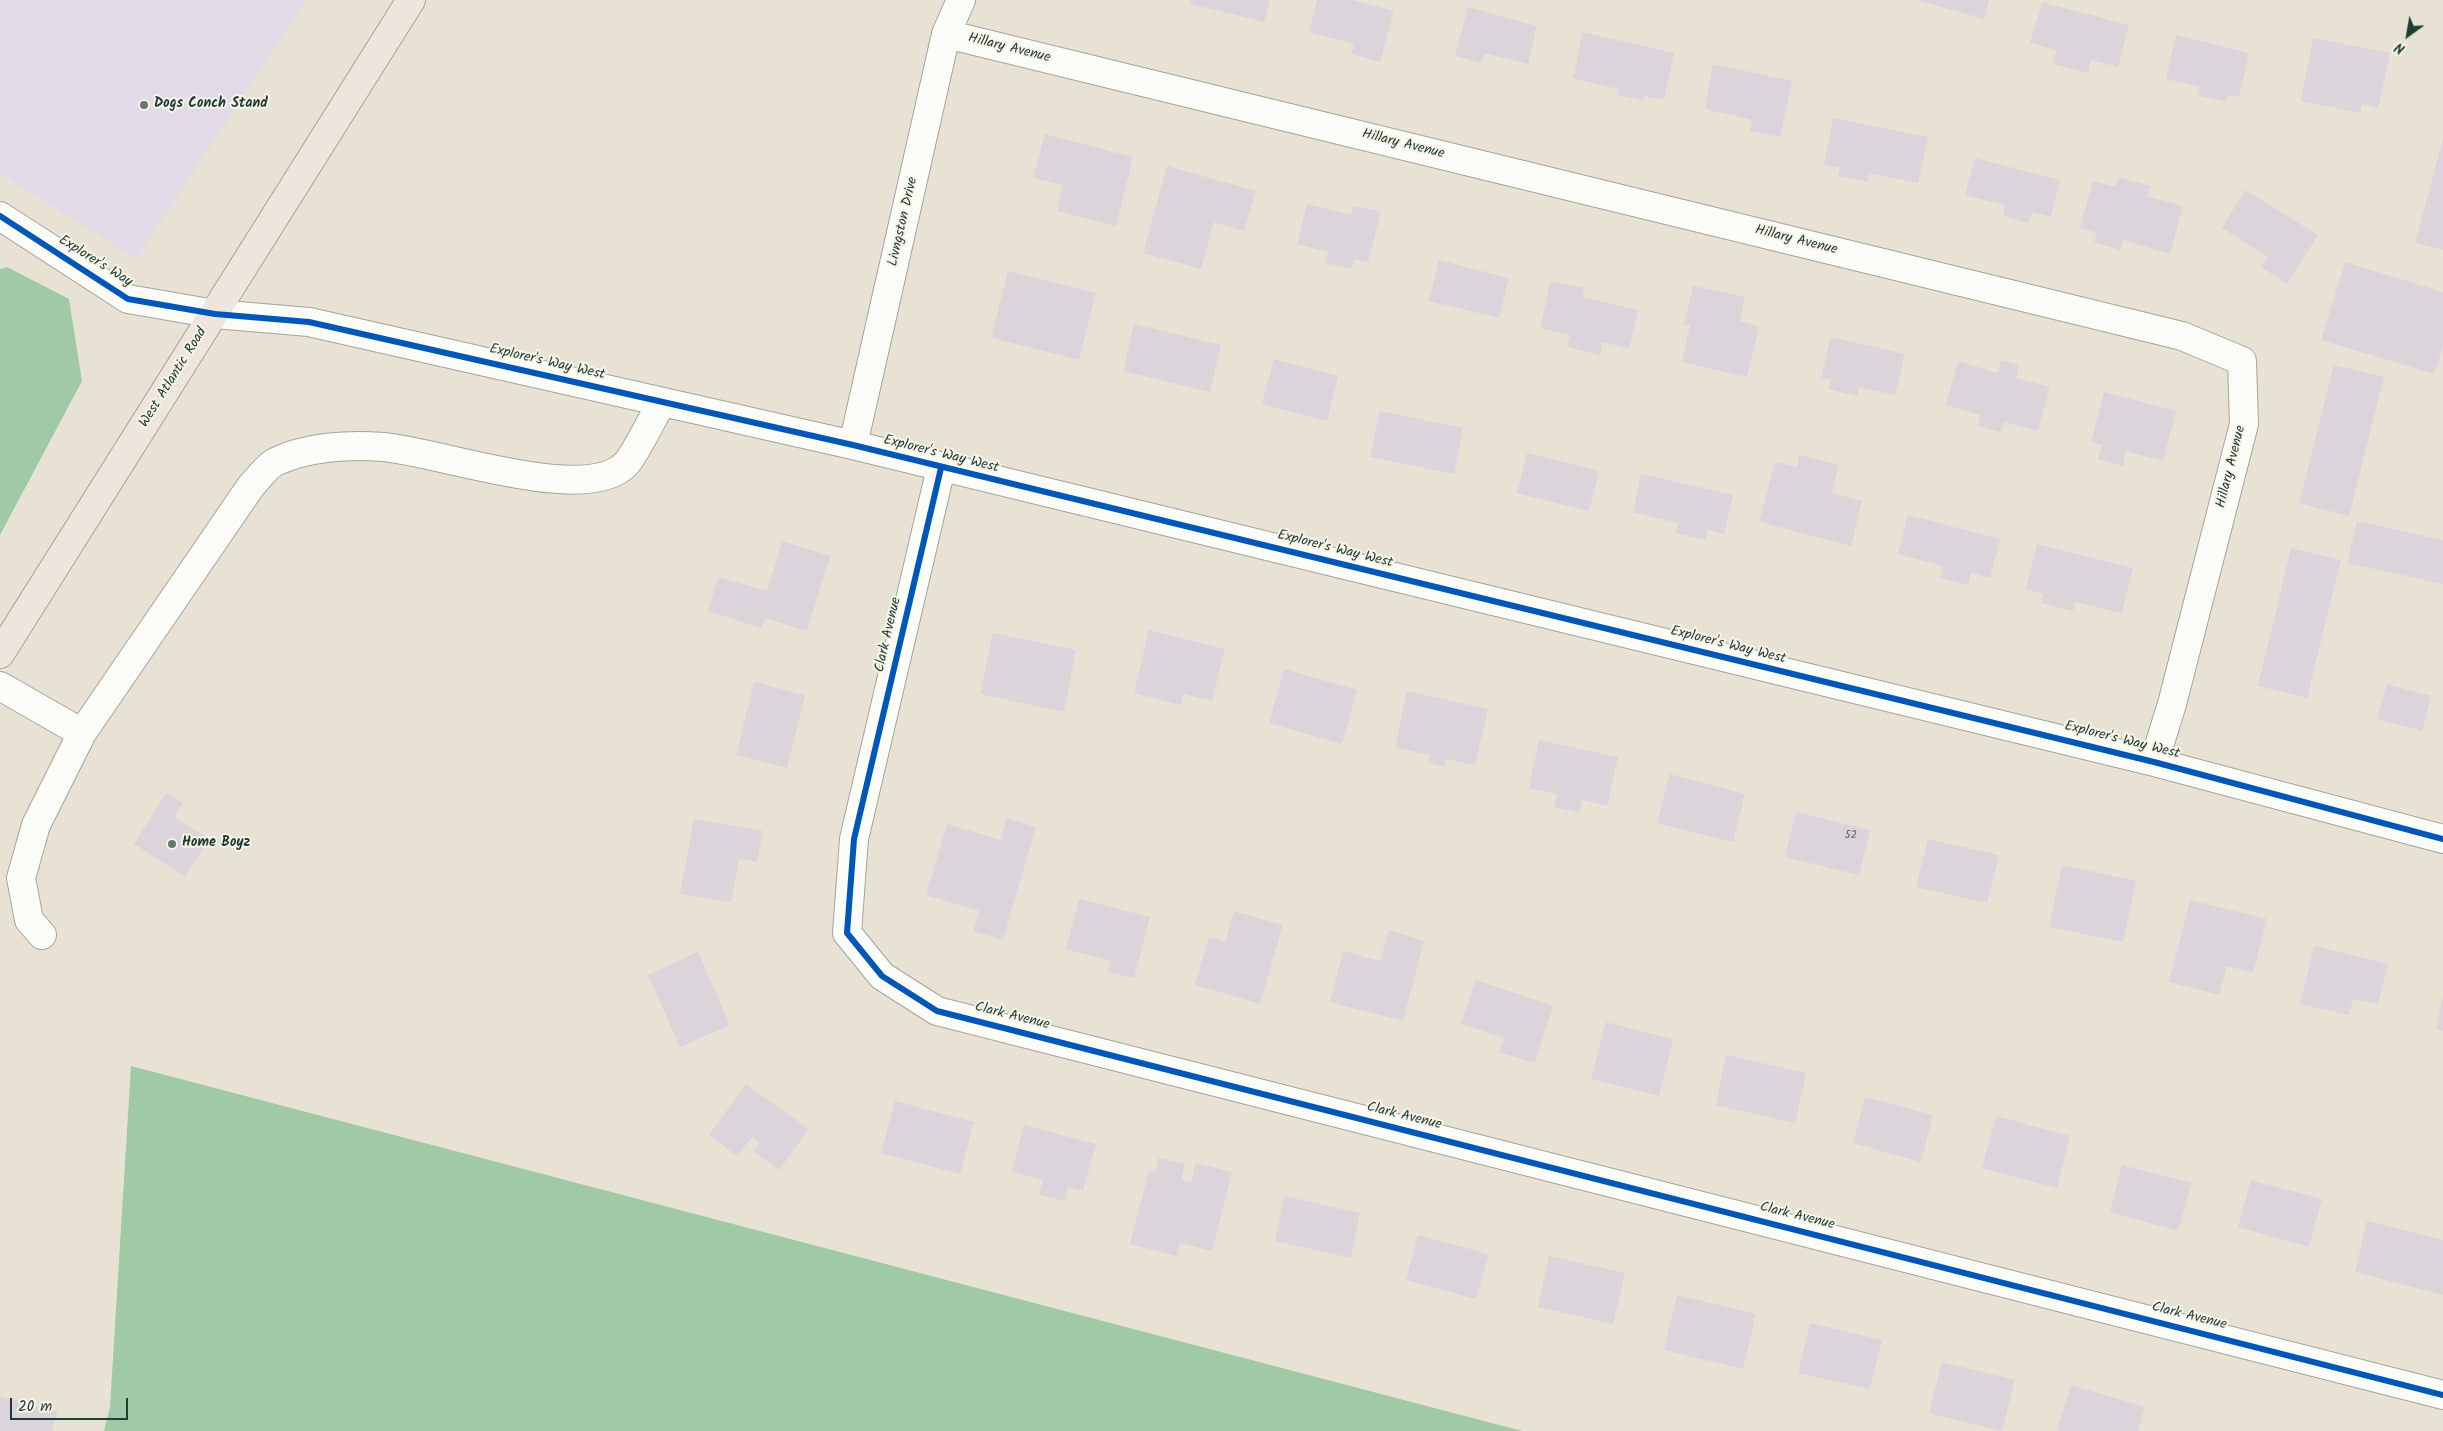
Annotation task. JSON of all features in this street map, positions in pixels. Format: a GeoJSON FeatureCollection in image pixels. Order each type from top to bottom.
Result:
{"type":"FeatureCollection","features":[{"type":"Feature","properties":{"kind":"main road","name":"West Atlantic Road"},"geometry":{"type":"LineString","coordinates":[[0,654],[411,0]]}},
{"type":"Feature","properties":{"kind":"street","name":"Livngston Drive"},"geometry":{"type":"LineString","coordinates":[[853,445],[946,34],[961,0]]}},
{"type":"Feature","properties":{"kind":"street","name":"Hillary Avenue"},"geometry":{"type":"LineString","coordinates":[[946,34],[2182,336],[2242,362],[2244,424],[2172,704],[2154,762]]}},
{"type":"Feature","properties":{"kind":"street","name":"Explorer's Way"},"geometry":{"type":"LineString","coordinates":[[0,216],[128,298],[215,314]]}},
{"type":"Feature","properties":{"kind":"street","name":"Explorer's Way West"},"geometry":{"type":"LineString","coordinates":[[215,314],[309,322],[853,445],[941,468],[2154,762],[2443,838]]}},
{"type":"Feature","properties":{"kind":"street"},"geometry":{"type":"LineString","coordinates":[[42,935],[29,920],[21,878],[36,826],[82,733],[251,486],[274,463],[308,452],[339,447],[384,447],[559,481],[602,477],[626,464],[662,402]]}},
{"type":"Feature","properties":{"kind":"street","name":"Clark Avenue"},"geometry":{"type":"LineString","coordinates":[[941,468],[854,839],[848,934],[882,976],[937,1011],[2443,1395]]}},
{"type":"Feature","properties":{"kind":"street"},"geometry":{"type":"LineString","coordinates":[[0,686],[82,733]]}},
{"type":"Feature","properties":{"kind":"shaded area"},"geometry":{"type":"Polygon","coordinates":[[[0,0],[307,0],[136,259],[0,173],[0,0]]]}},
{"type":"Feature","properties":{"kind":"green space"},"geometry":{"type":"Polygon","coordinates":[[[7,267],[69,299],[82,381],[0,535],[0,269],[7,267]]]}},
{"type":"Feature","properties":{"kind":"green space"},"geometry":{"type":"Polygon","coordinates":[[[131,1066],[1522,1431],[104,1431],[110,1407],[131,1066]]]}},
{"type":"Feature","properties":{"kind":"building"},"geometry":{"type":"Polygon","coordinates":[[[1191,0],[1270,0],[1264,22],[1190,4],[1191,0]]]}},
{"type":"Feature","properties":{"kind":"building"},"geometry":{"type":"Polygon","coordinates":[[[1317,0],[1352,0],[1394,11],[1380,62],[1351,54],[1354,44],[1309,32],[1317,0]]]}},
{"type":"Feature","properties":{"kind":"building"},"geometry":{"type":"Polygon","coordinates":[[[1917,0],[1989,0],[1984,19],[1917,0]]]}},
{"type":"Feature","properties":{"kind":"building"},"geometry":{"type":"Polygon","coordinates":[[[2042,2],[2129,25],[2118,67],[2091,60],[2088,73],[2053,64],[2057,50],[2030,43],[2042,2]]]}},
{"type":"Feature","properties":{"kind":"building"},"geometry":{"type":"Polygon","coordinates":[[[1468,7],[1537,26],[1528,64],[1485,53],[1482,63],[1455,56],[1468,7]]]}},
{"type":"Feature","properties":{"kind":"building"},"geometry":{"type":"Polygon","coordinates":[[[1583,32],[1674,53],[1664,100],[1644,96],[1643,101],[1618,95],[1618,89],[1573,78],[1583,32]]]}},
{"type":"Feature","properties":{"kind":"building"},"geometry":{"type":"Polygon","coordinates":[[[2176,35],[2249,53],[2239,97],[2228,95],[2226,102],[2197,95],[2200,87],[2166,79],[2176,35]]]}},
{"type":"Feature","properties":{"kind":"building"},"geometry":{"type":"Polygon","coordinates":[[[2313,38],[2390,53],[2378,108],[2362,104],[2360,113],[2301,101],[2313,38]]]}},
{"type":"Feature","properties":{"kind":"building"},"geometry":{"type":"Polygon","coordinates":[[[1713,64],[1792,81],[1780,137],[1750,131],[1752,120],[1705,109],[1713,64]]]}},
{"type":"Feature","properties":{"kind":"building"},"geometry":{"type":"Polygon","coordinates":[[[1833,118],[1928,137],[1918,183],[1869,173],[1868,182],[1838,176],[1840,168],[1824,165],[1833,118]]]}},
{"type":"Feature","properties":{"kind":"building"},"geometry":{"type":"Polygon","coordinates":[[[1045,134],[1133,157],[1116,226],[1057,211],[1063,185],[1033,178],[1045,134]]]}},
{"type":"Feature","properties":{"kind":"building"},"geometry":{"type":"Polygon","coordinates":[[[2443,139],[2443,250],[2415,243],[2443,139]]]}},
{"type":"Feature","properties":{"kind":"building"},"geometry":{"type":"Polygon","coordinates":[[[1975,158],[2060,180],[2051,217],[2032,212],[2029,223],[2003,216],[2005,205],[1965,195],[1975,158]]]}},
{"type":"Feature","properties":{"kind":"building"},"geometry":{"type":"Polygon","coordinates":[[[1167,166],[1256,191],[1244,231],[1214,222],[1201,269],[1143,253],[1167,166]]]}},
{"type":"Feature","properties":{"kind":"building"},"geometry":{"type":"Polygon","coordinates":[[[2118,177],[2150,186],[2147,196],[2183,206],[2170,254],[2123,240],[2121,250],[2094,242],[2097,233],[2080,228],[2093,181],[2115,187],[2118,177]]]}},
{"type":"Feature","properties":{"kind":"building"},"geometry":{"type":"Polygon","coordinates":[[[2245,190],[2318,235],[2287,284],[2261,267],[2268,257],[2222,228],[2245,190]]]}},
{"type":"Feature","properties":{"kind":"building"},"geometry":{"type":"Polygon","coordinates":[[[1307,204],[1351,215],[1354,206],[1381,212],[1368,262],[1354,259],[1352,269],[1325,263],[1328,252],[1297,244],[1307,204]]]}},
{"type":"Feature","properties":{"kind":"building"},"geometry":{"type":"Polygon","coordinates":[[[1439,260],[1509,278],[1499,318],[1429,301],[1439,260]]]}},
{"type":"Feature","properties":{"kind":"building"},"geometry":{"type":"Polygon","coordinates":[[[2345,262],[2443,292],[2443,346],[2434,374],[2321,340],[2345,262]]]}},
{"type":"Feature","properties":{"kind":"building"},"geometry":{"type":"Polygon","coordinates":[[[1008,271],[1096,293],[1079,360],[991,338],[1008,271]]]}},
{"type":"Feature","properties":{"kind":"building"},"geometry":{"type":"Polygon","coordinates":[[[1551,281],[1584,288],[1582,297],[1638,310],[1629,349],[1603,342],[1600,355],[1567,347],[1570,335],[1540,328],[1551,281]]]}},
{"type":"Feature","properties":{"kind":"building"},"geometry":{"type":"Polygon","coordinates":[[[1693,286],[1745,297],[1740,321],[1759,326],[1747,377],[1682,362],[1690,325],[1684,325],[1693,286]]]}},
{"type":"Feature","properties":{"kind":"building"},"geometry":{"type":"Polygon","coordinates":[[[1134,324],[1221,345],[1210,392],[1123,371],[1134,324]]]}},
{"type":"Feature","properties":{"kind":"building"},"geometry":{"type":"Polygon","coordinates":[[[1831,337],[1905,354],[1895,395],[1859,387],[1857,396],[1829,389],[1831,380],[1821,378],[1831,337]]]}},
{"type":"Feature","properties":{"kind":"building"},"geometry":{"type":"Polygon","coordinates":[[[1274,359],[1338,376],[1327,421],[1262,404],[1274,359]]]}},
{"type":"Feature","properties":{"kind":"building"},"geometry":{"type":"Polygon","coordinates":[[[2001,360],[2019,365],[2016,378],[2050,387],[2038,431],[2004,422],[2001,432],[1978,426],[1980,415],[1946,405],[1958,361],[1998,373],[2001,360]]]}},
{"type":"Feature","properties":{"kind":"building"},"geometry":{"type":"Polygon","coordinates":[[[2334,365],[2384,377],[2349,516],[2299,503],[2334,365]]]}},
{"type":"Feature","properties":{"kind":"building"},"geometry":{"type":"Polygon","coordinates":[[[2104,392],[2176,411],[2163,461],[2126,451],[2123,466],[2098,459],[2102,445],[2091,442],[2104,392]]]}},
{"type":"Feature","properties":{"kind":"building"},"geometry":{"type":"Polygon","coordinates":[[[1380,411],[1463,428],[1454,474],[1370,457],[1380,411]]]}},
{"type":"Feature","properties":{"kind":"building"},"geometry":{"type":"Polygon","coordinates":[[[1527,453],[1599,471],[1589,511],[1517,493],[1527,453]]]}},
{"type":"Feature","properties":{"kind":"building"},"geometry":{"type":"Polygon","coordinates":[[[1799,455],[1839,465],[1832,493],[1862,501],[1851,546],[1759,522],[1775,462],[1797,467],[1799,455]]]}},
{"type":"Feature","properties":{"kind":"building"},"geometry":{"type":"Polygon","coordinates":[[[1641,474],[1733,495],[1724,534],[1708,530],[1706,540],[1676,533],[1678,523],[1633,512],[1641,474]]]}},
{"type":"Feature","properties":{"kind":"building"},"geometry":{"type":"Polygon","coordinates":[[[1908,515],[2000,539],[1990,578],[1971,573],[1968,585],[1940,578],[1943,566],[1898,554],[1908,515]]]}},
{"type":"Feature","properties":{"kind":"building"},"geometry":{"type":"Polygon","coordinates":[[[2357,521],[2443,540],[2443,584],[2347,563],[2357,521]]]}},
{"type":"Feature","properties":{"kind":"building"},"geometry":{"type":"Polygon","coordinates":[[[782,541],[830,556],[807,631],[765,618],[761,628],[708,611],[718,577],[767,591],[782,541]]]}},
{"type":"Feature","properties":{"kind":"building"},"geometry":{"type":"Polygon","coordinates":[[[2037,544],[2133,568],[2122,613],[2075,602],[2073,611],[2041,603],[2043,594],[2026,589],[2037,544]]]}},
{"type":"Feature","properties":{"kind":"building"},"geometry":{"type":"Polygon","coordinates":[[[2291,548],[2341,560],[2307,698],[2258,686],[2291,548]]]}},
{"type":"Feature","properties":{"kind":"building"},"geometry":{"type":"Polygon","coordinates":[[[1149,630],[1225,649],[1212,701],[1183,694],[1181,705],[1134,693],[1149,630]]]}},
{"type":"Feature","properties":{"kind":"building"},"geometry":{"type":"Polygon","coordinates":[[[993,633],[1076,650],[1064,712],[980,694],[993,633]]]}},
{"type":"Feature","properties":{"kind":"building"},"geometry":{"type":"Polygon","coordinates":[[[1284,669],[1357,690],[1342,744],[1269,723],[1284,669]]]}},
{"type":"Feature","properties":{"kind":"building"},"geometry":{"type":"Polygon","coordinates":[[[754,682],[805,695],[787,768],[736,755],[754,682]]]}},
{"type":"Feature","properties":{"kind":"building"},"geometry":{"type":"Polygon","coordinates":[[[2387,684],[2431,696],[2422,731],[2377,719],[2387,684]]]}},
{"type":"Feature","properties":{"kind":"building"},"geometry":{"type":"Polygon","coordinates":[[[1407,691],[1488,709],[1475,765],[1446,759],[1444,767],[1428,763],[1430,755],[1395,747],[1407,691]]]}},
{"type":"Feature","properties":{"kind":"building"},"geometry":{"type":"Polygon","coordinates":[[[1539,740],[1618,757],[1607,806],[1582,800],[1579,813],[1554,807],[1557,794],[1529,788],[1539,740]]]}},
{"type":"Feature","properties":{"kind":"building"},"geometry":{"type":"Polygon","coordinates":[[[1670,774],[1745,794],[1733,842],[1657,823],[1670,774]]]}},
{"type":"Feature","properties":{"kind":"building"},"geometry":{"type":"Polygon","coordinates":[[[166,793],[183,803],[174,817],[209,839],[185,877],[134,844],[166,793]]]}},
{"type":"Feature","properties":{"kind":"building"},"geometry":{"type":"Polygon","coordinates":[[[1796,812],[1870,830],[1859,875],[1785,857],[1796,812]]]}},
{"type":"Feature","properties":{"kind":"building"},"geometry":{"type":"Polygon","coordinates":[[[1007,818],[1036,827],[1003,940],[973,931],[979,911],[926,895],[947,824],[1001,840],[1007,818]]]}},
{"type":"Feature","properties":{"kind":"building"},"geometry":{"type":"Polygon","coordinates":[[[694,819],[763,831],[757,862],[739,859],[731,902],[680,894],[694,819]]]}},
{"type":"Feature","properties":{"kind":"building"},"geometry":{"type":"Polygon","coordinates":[[[1928,839],[1999,855],[1987,903],[1916,887],[1928,839]]]}},
{"type":"Feature","properties":{"kind":"building"},"geometry":{"type":"Polygon","coordinates":[[[2062,865],[2136,881],[2123,942],[2049,927],[2062,865]]]}},
{"type":"Feature","properties":{"kind":"building"},"geometry":{"type":"Polygon","coordinates":[[[1079,899],[1150,917],[1134,978],[1108,972],[1111,961],[1066,949],[1079,899]]]}},
{"type":"Feature","properties":{"kind":"building"},"geometry":{"type":"Polygon","coordinates":[[[2190,900],[2267,919],[2253,973],[2227,966],[2219,995],[2169,982],[2190,900]]]}},
{"type":"Feature","properties":{"kind":"building"},"geometry":{"type":"Polygon","coordinates":[[[1234,911],[1283,925],[1260,1004],[1195,985],[1209,937],[1225,942],[1234,911]]]}},
{"type":"Feature","properties":{"kind":"building"},"geometry":{"type":"Polygon","coordinates":[[[1389,930],[1424,941],[1403,1021],[1330,1002],[1343,951],[1380,961],[1389,930]]]}},
{"type":"Feature","properties":{"kind":"building"},"geometry":{"type":"Polygon","coordinates":[[[2314,946],[2388,964],[2378,1004],[2353,999],[2349,1015],[2300,1004],[2314,946]]]}},
{"type":"Feature","properties":{"kind":"building"},"geometry":{"type":"Polygon","coordinates":[[[698,952],[730,1025],[680,1047],[648,975],[698,952]]]}},
{"type":"Feature","properties":{"kind":"building"},"geometry":{"type":"Polygon","coordinates":[[[1476,980],[1553,1006],[1535,1063],[1499,1052],[1504,1038],[1461,1024],[1476,980]]]}},
{"type":"Feature","properties":{"kind":"building"},"geometry":{"type":"Polygon","coordinates":[[[2443,999],[2443,1031],[2436,1029],[2443,999]]]}},
{"type":"Feature","properties":{"kind":"building"},"geometry":{"type":"Polygon","coordinates":[[[1606,1022],[1673,1039],[1659,1096],[1591,1079],[1606,1022]]]}},
{"type":"Feature","properties":{"kind":"building"},"geometry":{"type":"Polygon","coordinates":[[[1726,1055],[1806,1073],[1795,1123],[1716,1105],[1726,1055]]]}},
{"type":"Feature","properties":{"kind":"building"},"geometry":{"type":"Polygon","coordinates":[[[746,1084],[809,1129],[779,1170],[753,1151],[760,1142],[752,1137],[737,1156],[709,1135],[746,1084]]]}},
{"type":"Feature","properties":{"kind":"building"},"geometry":{"type":"Polygon","coordinates":[[[1865,1097],[1933,1115],[1921,1162],[1853,1143],[1865,1097]]]}},
{"type":"Feature","properties":{"kind":"building"},"geometry":{"type":"Polygon","coordinates":[[[895,1101],[974,1122],[960,1174],[881,1153],[895,1101]]]}},
{"type":"Feature","properties":{"kind":"building"},"geometry":{"type":"Polygon","coordinates":[[[1996,1116],[2070,1136],[2057,1188],[1982,1168],[1996,1116]]]}},
{"type":"Feature","properties":{"kind":"building"},"geometry":{"type":"Polygon","coordinates":[[[1024,1125],[1096,1144],[1083,1191],[1068,1187],[1065,1201],[1039,1195],[1043,1180],[1012,1172],[1024,1125]]]}},
{"type":"Feature","properties":{"kind":"building"},"geometry":{"type":"Polygon","coordinates":[[[1158,1158],[1185,1164],[1181,1179],[1191,1182],[1196,1163],[1232,1172],[1212,1251],[1180,1243],[1177,1256],[1130,1244],[1149,1171],[1155,1172],[1158,1158]]]}},
{"type":"Feature","properties":{"kind":"building"},"geometry":{"type":"Polygon","coordinates":[[[2122,1165],[2192,1183],[2178,1231],[2110,1212],[2122,1165]]]}},
{"type":"Feature","properties":{"kind":"building"},"geometry":{"type":"Polygon","coordinates":[[[2251,1180],[2322,1199],[2309,1247],[2238,1227],[2251,1180]]]}},
{"type":"Feature","properties":{"kind":"building"},"geometry":{"type":"Polygon","coordinates":[[[1284,1196],[1360,1213],[1351,1258],[1275,1241],[1284,1196]]]}},
{"type":"Feature","properties":{"kind":"building"},"geometry":{"type":"Polygon","coordinates":[[[2367,1221],[2443,1240],[2443,1295],[2355,1272],[2367,1221]]]}},
{"type":"Feature","properties":{"kind":"building"},"geometry":{"type":"Polygon","coordinates":[[[1418,1235],[1489,1254],[1476,1299],[1406,1280],[1418,1235]]]}},
{"type":"Feature","properties":{"kind":"building"},"geometry":{"type":"Polygon","coordinates":[[[1549,1256],[1625,1273],[1613,1324],[1538,1307],[1549,1256]]]}},
{"type":"Feature","properties":{"kind":"building"},"geometry":{"type":"Polygon","coordinates":[[[1677,1295],[1756,1314],[1743,1369],[1664,1350],[1677,1295]]]}},
{"type":"Feature","properties":{"kind":"building"},"geometry":{"type":"Polygon","coordinates":[[[1810,1323],[1882,1340],[1870,1389],[1798,1373],[1810,1323]]]}},
{"type":"Feature","properties":{"kind":"building"},"geometry":{"type":"Polygon","coordinates":[[[1942,1362],[2015,1380],[2002,1431],[1929,1413],[1942,1362]]]}},
{"type":"Feature","properties":{"kind":"building"},"geometry":{"type":"Polygon","coordinates":[[[2071,1385],[2145,1407],[2138,1431],[2057,1431],[2071,1385]]]}},
{"type":"Feature","properties":{"kind":"building"},"geometry":{"type":"Polygon","coordinates":[[[0,1396],[58,1411],[52,1431],[0,1431],[0,1396]]]}},
{"type":"Feature","properties":{"kind":"cycle path"},"geometry":{"type":"LineString","coordinates":[[0,216],[128,299],[215,314],[309,322],[853,445],[2154,762],[2443,839]]}},
{"type":"Feature","properties":{"kind":"cycle path"},"geometry":{"type":"LineString","coordinates":[[941,468],[854,839],[847,933],[882,976],[937,1011],[2443,1395]]}},
{"type":"Feature","properties":{"kind":"place","name":"Dogs Conch Stand"},"geometry":{"type":"Point","coordinates":[144,105]}},
{"type":"Feature","properties":{"kind":"place","name":"Home Boyz"},"geometry":{"type":"Point","coordinates":[172,844]}}]}
